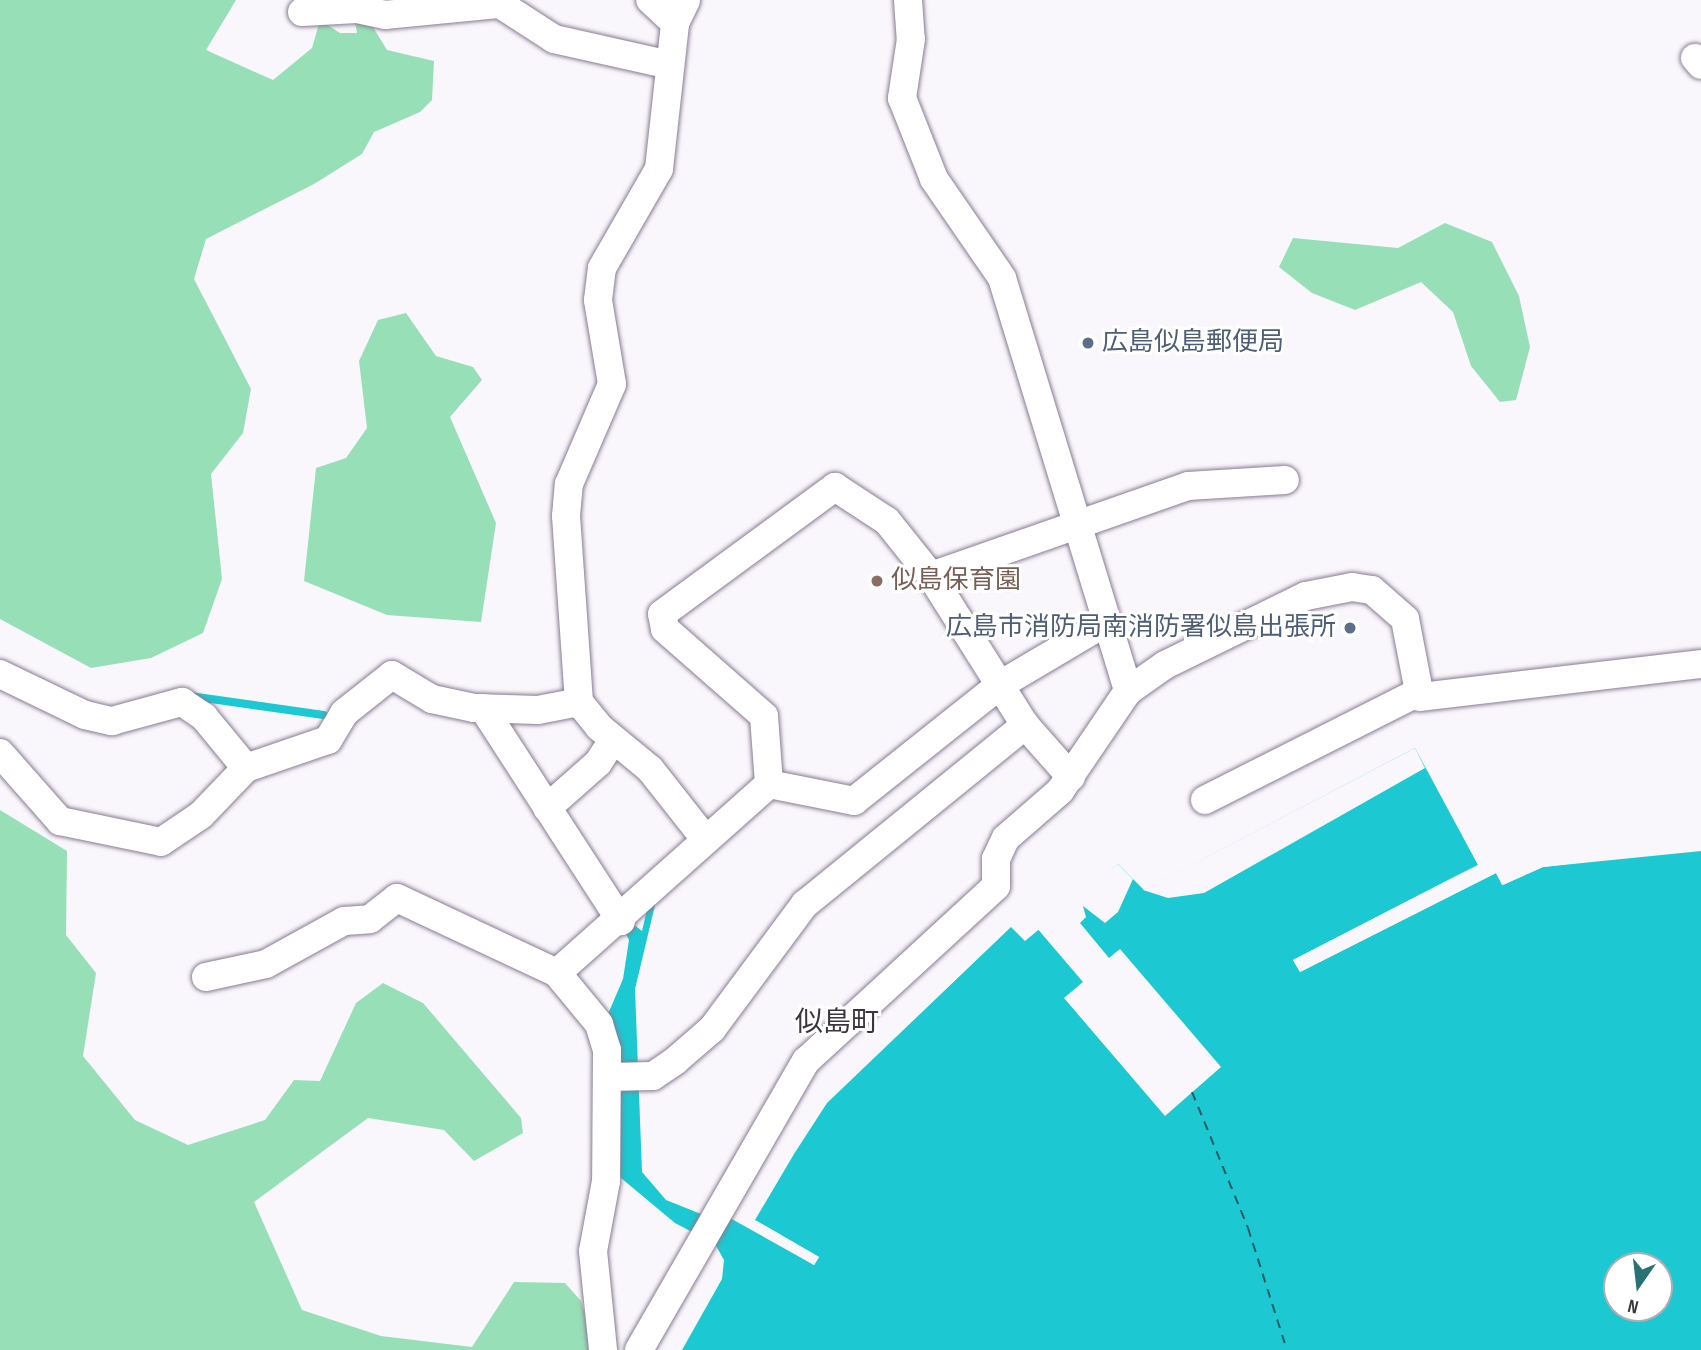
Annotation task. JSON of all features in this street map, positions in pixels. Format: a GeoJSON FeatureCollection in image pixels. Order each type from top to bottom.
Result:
{"type":"FeatureCollection","features":[{"type":"Feature","properties":{"kind":"street"},"geometry":{"type":"LineString","coordinates":[[650,0],[680,11],[666,64],[659,169],[602,268],[598,300],[612,384],[569,484],[566,516],[579,702],[613,740],[650,769],[705,839]]}},
{"type":"Feature","properties":{"kind":"street"},"geometry":{"type":"LineString","coordinates":[[908,0],[911,39],[902,98],[934,179],[1002,278],[1075,527],[1128,691]]}},
{"type":"Feature","properties":{"kind":"street"},"geometry":{"type":"LineString","coordinates":[[302,12],[355,5],[385,15],[499,4],[554,39],[666,64]]}},
{"type":"Feature","properties":{"kind":"street"},"geometry":{"type":"LineString","coordinates":[[931,576],[1188,486],[1285,480]]}},
{"type":"Feature","properties":{"kind":"street"},"geometry":{"type":"LineString","coordinates":[[769,784],[764,716],[664,629],[662,614],[835,487],[887,521],[931,576],[1025,725],[1070,777]]}},
{"type":"Feature","properties":{"kind":"street"},"geometry":{"type":"LineString","coordinates":[[639,1350],[715,1214],[806,1061],[996,886],[999,848],[1070,777],[1128,691],[1165,665],[1306,596],[1352,587],[1373,590],[1405,619],[1420,698],[1701,664]]}},
{"type":"Feature","properties":{"kind":"street"},"geometry":{"type":"LineString","coordinates":[[769,784],[854,801],[1000,685],[1105,623]]}},
{"type":"Feature","properties":{"kind":"street"},"geometry":{"type":"LineString","coordinates":[[0,674],[85,715],[112,721],[182,702],[204,717],[246,768]]}},
{"type":"Feature","properties":{"kind":"street"},"geometry":{"type":"LineString","coordinates":[[0,753],[60,821],[161,842],[201,815],[246,768],[328,740],[344,713],[391,675],[432,699],[483,708],[538,710],[579,702]]}},
{"type":"Feature","properties":{"kind":"street"},"geometry":{"type":"LineString","coordinates":[[1205,800],[1419,692]]}},
{"type":"Feature","properties":{"kind":"street"},"geometry":{"type":"LineString","coordinates":[[483,708],[621,921]]}},
{"type":"Feature","properties":{"kind":"street"},"geometry":{"type":"LineString","coordinates":[[611,1077],[644,1076],[676,1061],[712,1029],[804,904],[1025,725]]}},
{"type":"Feature","properties":{"kind":"street"},"geometry":{"type":"LineString","coordinates":[[547,808],[598,763],[613,740]]}},
{"type":"Feature","properties":{"kind":"street"},"geometry":{"type":"LineString","coordinates":[[557,973],[621,921],[705,839],[769,784]]}},
{"type":"Feature","properties":{"kind":"street"},"geometry":{"type":"LineString","coordinates":[[206,977],[266,964],[344,921],[378,915],[397,898],[557,973],[599,1024],[611,1077],[606,1181],[593,1274],[603,1350]]}},
{"type":"Feature","properties":{"kind":"green space"},"geometry":{"type":"Polygon","coordinates":[[[0,0],[236,0],[206,50],[273,80],[312,48],[320,20],[340,33],[357,33],[355,22],[373,27],[387,50],[434,61],[432,100],[420,112],[374,132],[362,154],[314,184],[206,239],[194,279],[251,389],[243,433],[211,474],[222,579],[203,633],[151,658],[91,668],[0,619],[0,0]]]}},
{"type":"Feature","properties":{"kind":"green space"},"geometry":{"type":"Polygon","coordinates":[[[1445,223],[1492,242],[1519,296],[1530,347],[1516,400],[1500,402],[1471,366],[1453,312],[1421,282],[1355,310],[1312,293],[1279,267],[1293,238],[1398,248],[1445,223]]]}},
{"type":"Feature","properties":{"kind":"green space"},"geometry":{"type":"Polygon","coordinates":[[[406,313],[436,356],[473,367],[482,380],[450,417],[496,523],[481,622],[387,615],[304,581],[316,468],[346,458],[367,428],[359,361],[378,320],[406,313]]]}},
{"type":"Feature","properties":{"kind":"green space"},"geometry":{"type":"Polygon","coordinates":[[[0,810],[67,851],[66,935],[96,973],[83,1056],[135,1120],[188,1145],[265,1120],[294,1080],[320,1081],[356,1003],[383,983],[423,1003],[521,1118],[523,1133],[474,1161],[444,1130],[368,1118],[254,1202],[302,1310],[381,1336],[472,1347],[514,1282],[565,1283],[581,1301],[595,1350],[0,1350],[0,810]]]}},
{"type":"Feature","properties":{"kind":"water"},"geometry":{"type":"Polygon","coordinates":[[[1415,748],[1478,865],[1293,960],[1300,972],[1496,873],[1503,885],[1543,867],[1701,851],[1701,1350],[682,1350],[722,1279],[724,1260],[715,1244],[675,1223],[615,1173],[608,1014],[623,979],[629,940],[622,926],[629,921],[642,931],[650,897],[657,897],[635,989],[642,1172],[666,1200],[726,1224],[730,1218],[814,1265],[819,1257],[755,1220],[827,1103],[1011,927],[1025,941],[1118,864],[1144,890],[1415,748]]]}},
{"type":"Feature","properties":{"kind":"pier"},"geometry":{"type":"Polygon","coordinates":[[[1415,748],[1425,768],[1204,893],[1168,898],[1143,890],[1415,748]]]}},
{"type":"Feature","properties":{"kind":"pier"},"geometry":{"type":"Polygon","coordinates":[[[1701,848],[1543,867],[1502,885],[1496,873],[1300,972],[1293,960],[1481,863],[1298,961],[1302,968],[1495,869],[1504,880],[1543,864],[1701,848]]]}},
{"type":"Feature","properties":{"kind":"pier"},"geometry":{"type":"Polygon","coordinates":[[[1118,864],[1133,879],[1118,912],[1105,923],[1083,906],[1086,917],[1080,923],[1109,958],[1120,949],[1221,1067],[1165,1116],[1064,998],[1083,982],[1036,927],[1118,864]]]}},
{"type":"Feature","properties":{"kind":"pier"},"geometry":{"type":"Polygon","coordinates":[[[731,1215],[814,1259],[755,1220],[819,1257],[814,1265],[731,1215]]]}},
{"type":"Feature","properties":{"kind":"waterway"},"geometry":{"type":"LineString","coordinates":[[190,696],[324,715]]}},
{"type":"Feature","properties":{"kind":"ferry route"},"geometry":{"type":"LineString","coordinates":[[1192,1092],[1248,1228],[1287,1350]]}},
{"type":"Feature","properties":{"kind":"place","name":"広島似島郵便局"},"geometry":{"type":"Point","coordinates":[1088,343]}},
{"type":"Feature","properties":{"kind":"place","name":"似島保育園"},"geometry":{"type":"Point","coordinates":[877,581]}},
{"type":"Feature","properties":{"kind":"place","name":"広島市消防局南消防署似島出張所"},"geometry":{"type":"Point","coordinates":[1350,628]}},
{"type":"Feature","properties":{"kind":"district","name":"似島町"},"geometry":{"type":"Point","coordinates":[837,1023]}}]}
